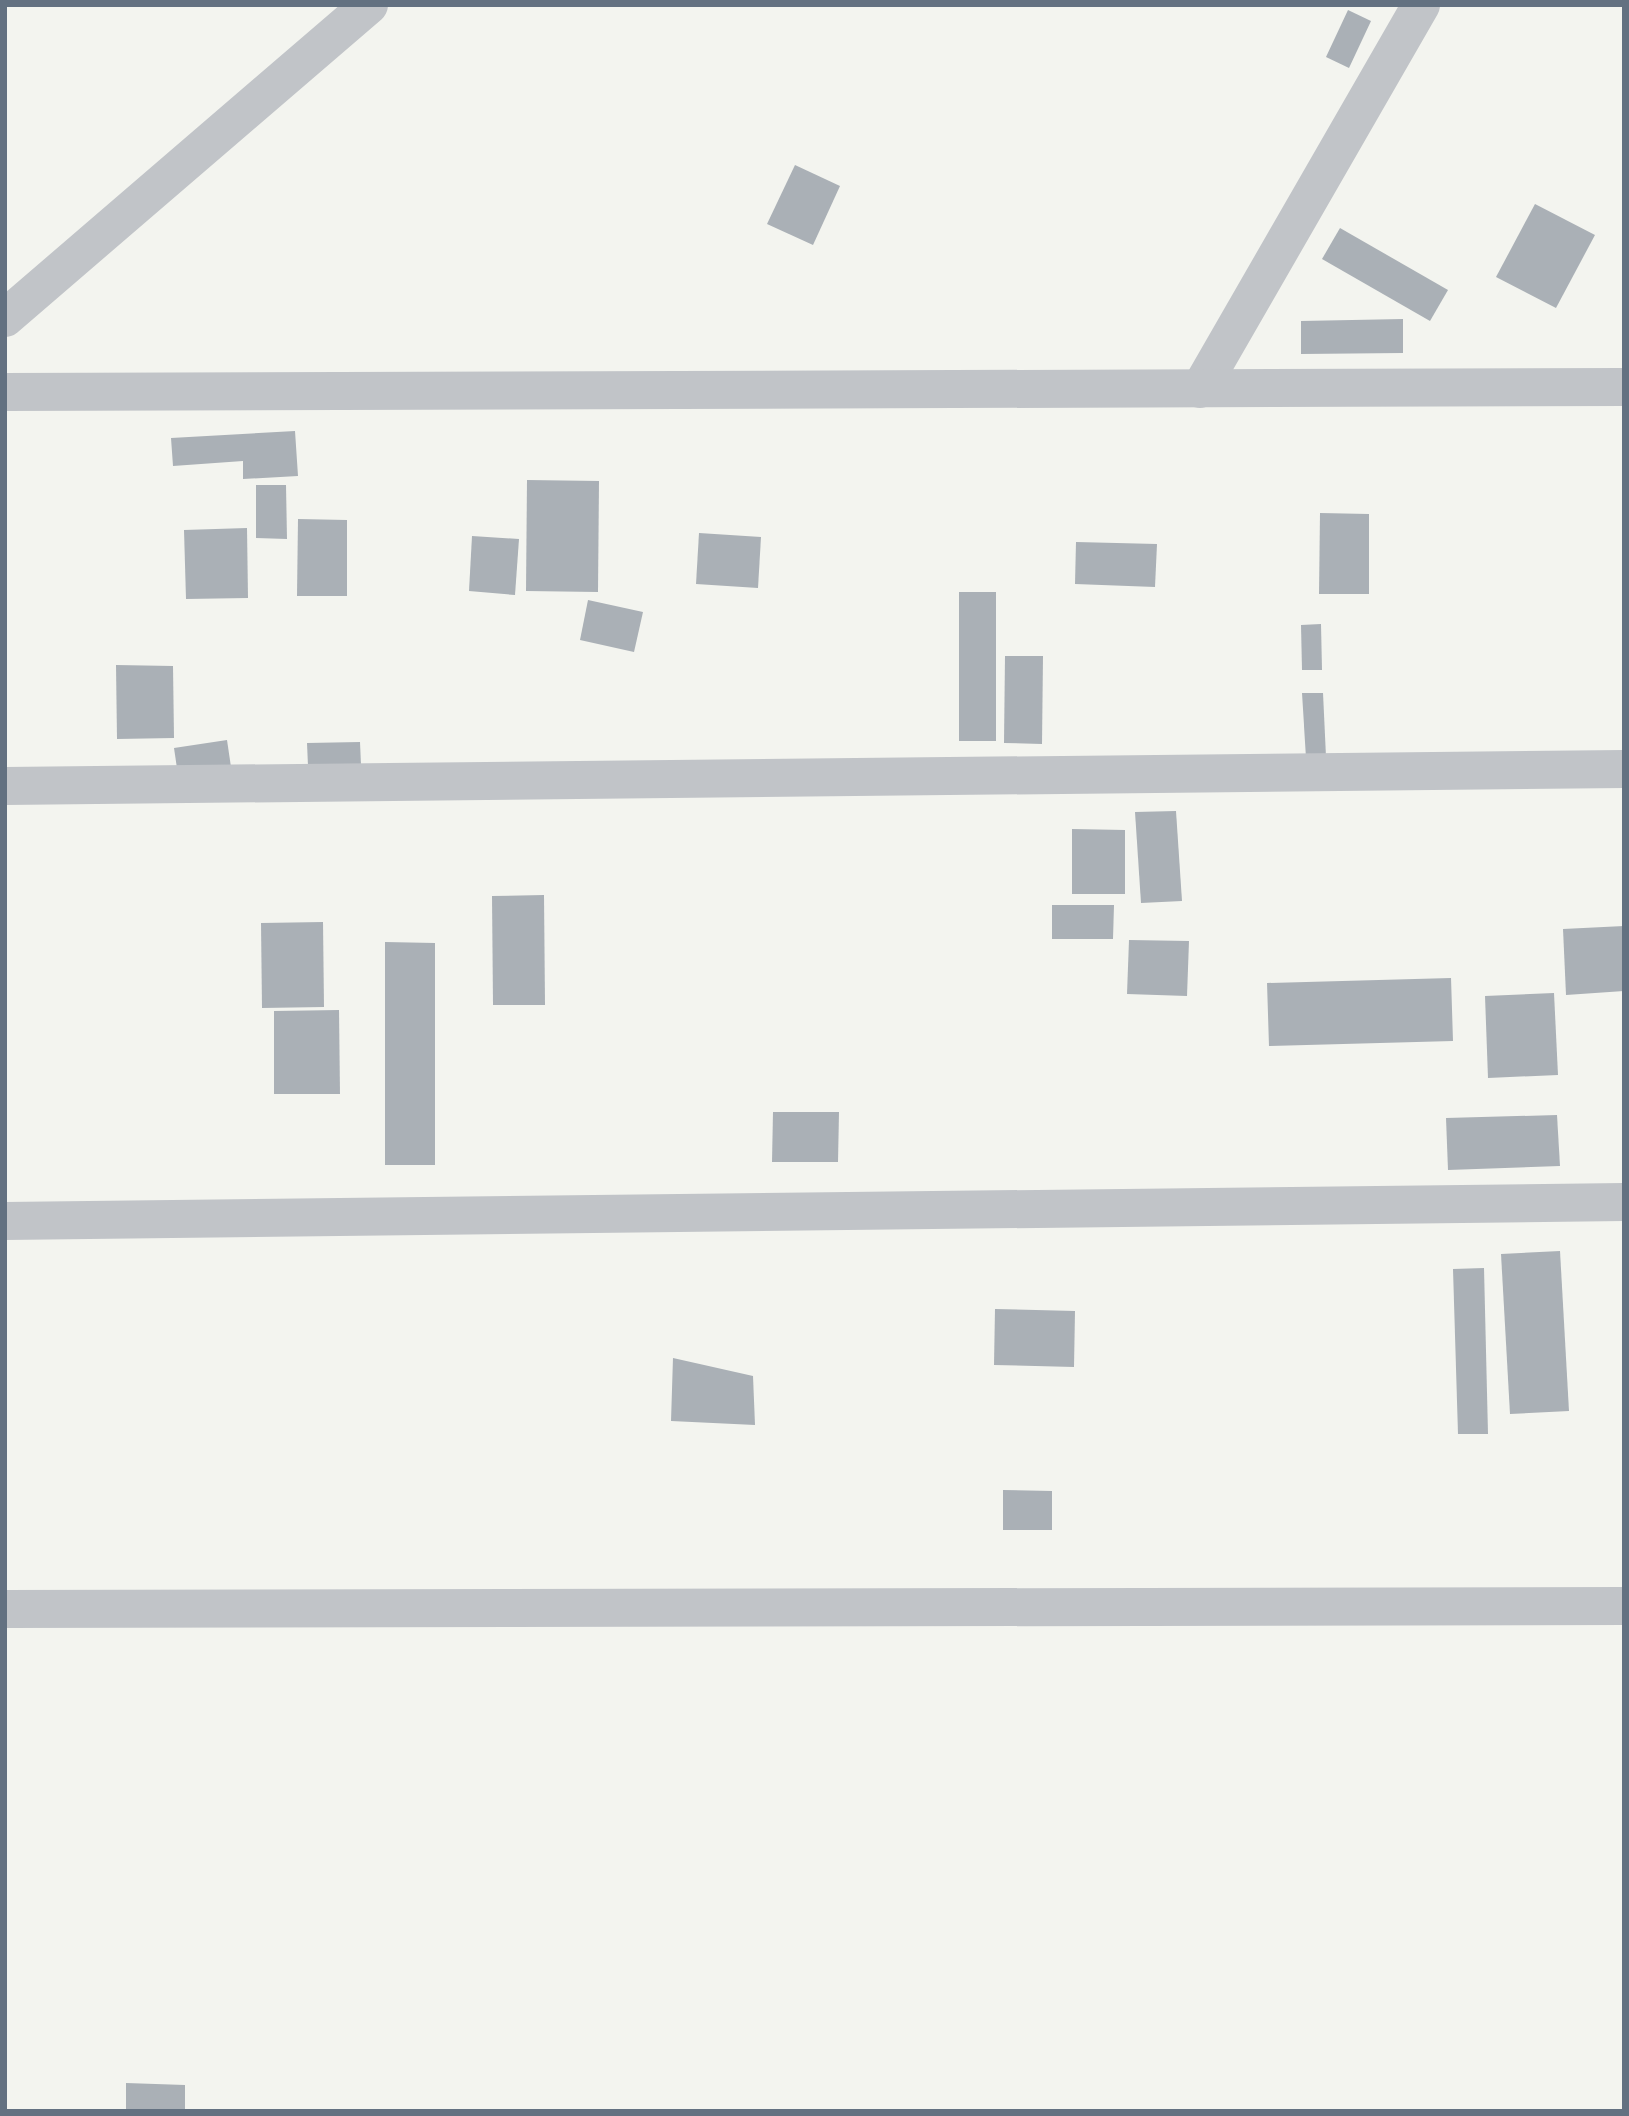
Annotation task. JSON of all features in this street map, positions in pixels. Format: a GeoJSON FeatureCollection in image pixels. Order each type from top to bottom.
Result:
{"type":"FeatureCollection","features":[{"type":"Feature","properties":{"kind":"street"},"geometry":{"type":"LineString","coordinates":[[5,318],[369,5]]}},
{"type":"Feature","properties":{"kind":"street"},"geometry":{"type":"LineString","coordinates":[[1200,389],[1421,5]]}},
{"type":"Feature","properties":{"kind":"street"},"geometry":{"type":"LineString","coordinates":[[5,392],[1624,387]]}},
{"type":"Feature","properties":{"kind":"street"},"geometry":{"type":"LineString","coordinates":[[5,786],[1624,769]]}},
{"type":"Feature","properties":{"kind":"street"},"geometry":{"type":"LineString","coordinates":[[5,1221],[1624,1202]]}},
{"type":"Feature","properties":{"kind":"street"},"geometry":{"type":"LineString","coordinates":[[5,1609],[1624,1606]]}},
{"type":"Feature","properties":{"kind":"building"},"geometry":{"type":"Polygon","coordinates":[[[1348,10],[1371,21],[1349,68],[1326,57],[1348,10]]]}},
{"type":"Feature","properties":{"kind":"building"},"geometry":{"type":"Polygon","coordinates":[[[795,165],[840,186],[813,245],[767,224],[795,165]]]}},
{"type":"Feature","properties":{"kind":"building"},"geometry":{"type":"Polygon","coordinates":[[[1535,204],[1595,235],[1556,308],[1496,277],[1535,204]]]}},
{"type":"Feature","properties":{"kind":"building"},"geometry":{"type":"Polygon","coordinates":[[[1340,228],[1448,290],[1430,321],[1322,259],[1340,228]]]}},
{"type":"Feature","properties":{"kind":"building"},"geometry":{"type":"Polygon","coordinates":[[[1403,319],[1403,353],[1301,354],[1301,321],[1403,319]]]}},
{"type":"Feature","properties":{"kind":"building"},"geometry":{"type":"Polygon","coordinates":[[[295,431],[298,476],[243,479],[243,461],[173,466],[171,438],[295,431]]]}},
{"type":"Feature","properties":{"kind":"building"},"geometry":{"type":"Polygon","coordinates":[[[527,480],[599,481],[598,592],[526,591],[527,480]]]}},
{"type":"Feature","properties":{"kind":"building"},"geometry":{"type":"Polygon","coordinates":[[[256,485],[286,485],[287,539],[256,538],[256,485]]]}},
{"type":"Feature","properties":{"kind":"building"},"geometry":{"type":"Polygon","coordinates":[[[1320,513],[1369,514],[1369,594],[1319,594],[1320,513]]]}},
{"type":"Feature","properties":{"kind":"building"},"geometry":{"type":"Polygon","coordinates":[[[298,519],[347,520],[347,596],[297,596],[298,519]]]}},
{"type":"Feature","properties":{"kind":"building"},"geometry":{"type":"Polygon","coordinates":[[[247,528],[248,598],[186,599],[184,530],[247,528]]]}},
{"type":"Feature","properties":{"kind":"building"},"geometry":{"type":"Polygon","coordinates":[[[699,533],[761,537],[758,588],[696,584],[699,533]]]}},
{"type":"Feature","properties":{"kind":"building"},"geometry":{"type":"Polygon","coordinates":[[[472,536],[519,539],[515,595],[469,591],[472,536]]]}},
{"type":"Feature","properties":{"kind":"building"},"geometry":{"type":"Polygon","coordinates":[[[1076,542],[1157,544],[1155,587],[1075,584],[1076,542]]]}},
{"type":"Feature","properties":{"kind":"building"},"geometry":{"type":"Polygon","coordinates":[[[959,592],[996,592],[996,741],[959,741],[959,592]]]}},
{"type":"Feature","properties":{"kind":"building"},"geometry":{"type":"Polygon","coordinates":[[[588,600],[643,612],[634,652],[580,640],[588,600]]]}},
{"type":"Feature","properties":{"kind":"building"},"geometry":{"type":"Polygon","coordinates":[[[1321,624],[1322,670],[1302,670],[1301,625],[1321,624]]]}},
{"type":"Feature","properties":{"kind":"building"},"geometry":{"type":"Polygon","coordinates":[[[1005,656],[1043,656],[1042,744],[1004,743],[1005,656]]]}},
{"type":"Feature","properties":{"kind":"building"},"geometry":{"type":"Polygon","coordinates":[[[116,665],[173,666],[174,738],[117,739],[116,665]]]}},
{"type":"Feature","properties":{"kind":"building"},"geometry":{"type":"Polygon","coordinates":[[[1302,693],[1323,693],[1326,757],[1306,758],[1302,693]]]}},
{"type":"Feature","properties":{"kind":"building"},"geometry":{"type":"Polygon","coordinates":[[[227,740],[231,767],[178,775],[174,748],[227,740]]]}},
{"type":"Feature","properties":{"kind":"building"},"geometry":{"type":"Polygon","coordinates":[[[360,742],[361,765],[308,766],[307,743],[360,742]]]}},
{"type":"Feature","properties":{"kind":"building"},"geometry":{"type":"Polygon","coordinates":[[[1176,811],[1182,901],[1141,903],[1135,812],[1176,811]]]}},
{"type":"Feature","properties":{"kind":"building"},"geometry":{"type":"Polygon","coordinates":[[[1072,829],[1125,830],[1125,894],[1072,894],[1072,829]]]}},
{"type":"Feature","properties":{"kind":"building"},"geometry":{"type":"Polygon","coordinates":[[[544,895],[545,1005],[493,1005],[492,896],[544,895]]]}},
{"type":"Feature","properties":{"kind":"building"},"geometry":{"type":"Polygon","coordinates":[[[1052,905],[1114,905],[1113,939],[1052,939],[1052,905]]]}},
{"type":"Feature","properties":{"kind":"building"},"geometry":{"type":"Polygon","coordinates":[[[323,922],[324,1007],[262,1008],[261,923],[323,922]]]}},
{"type":"Feature","properties":{"kind":"building"},"geometry":{"type":"Polygon","coordinates":[[[1624,926],[1624,991],[1566,995],[1563,929],[1624,926]]]}},
{"type":"Feature","properties":{"kind":"building"},"geometry":{"type":"Polygon","coordinates":[[[1129,940],[1189,941],[1187,996],[1127,994],[1129,940]]]}},
{"type":"Feature","properties":{"kind":"building"},"geometry":{"type":"Polygon","coordinates":[[[385,942],[435,943],[435,1165],[385,1165],[385,942]]]}},
{"type":"Feature","properties":{"kind":"building"},"geometry":{"type":"Polygon","coordinates":[[[1451,978],[1453,1041],[1269,1046],[1267,983],[1451,978]]]}},
{"type":"Feature","properties":{"kind":"building"},"geometry":{"type":"Polygon","coordinates":[[[1554,993],[1558,1075],[1488,1078],[1485,996],[1554,993]]]}},
{"type":"Feature","properties":{"kind":"building"},"geometry":{"type":"Polygon","coordinates":[[[339,1010],[340,1094],[274,1094],[274,1011],[339,1010]]]}},
{"type":"Feature","properties":{"kind":"building"},"geometry":{"type":"Polygon","coordinates":[[[773,1112],[839,1112],[838,1162],[772,1162],[773,1112]]]}},
{"type":"Feature","properties":{"kind":"building"},"geometry":{"type":"Polygon","coordinates":[[[1557,1115],[1560,1166],[1448,1170],[1446,1118],[1557,1115]]]}},
{"type":"Feature","properties":{"kind":"building"},"geometry":{"type":"Polygon","coordinates":[[[1560,1251],[1569,1411],[1510,1414],[1501,1254],[1560,1251]]]}},
{"type":"Feature","properties":{"kind":"building"},"geometry":{"type":"Polygon","coordinates":[[[1484,1268],[1488,1434],[1458,1434],[1453,1269],[1484,1268]]]}},
{"type":"Feature","properties":{"kind":"building"},"geometry":{"type":"Polygon","coordinates":[[[995,1309],[1075,1311],[1074,1367],[994,1365],[995,1309]]]}},
{"type":"Feature","properties":{"kind":"building"},"geometry":{"type":"Polygon","coordinates":[[[673,1358],[753,1376],[755,1425],[671,1421],[673,1358]]]}},
{"type":"Feature","properties":{"kind":"building"},"geometry":{"type":"Polygon","coordinates":[[[1003,1490],[1052,1491],[1052,1530],[1003,1530],[1003,1490]]]}},
{"type":"Feature","properties":{"kind":"building"},"geometry":{"type":"Polygon","coordinates":[[[126,2083],[185,2085],[185,2111],[126,2111],[126,2083]]]}}]}
